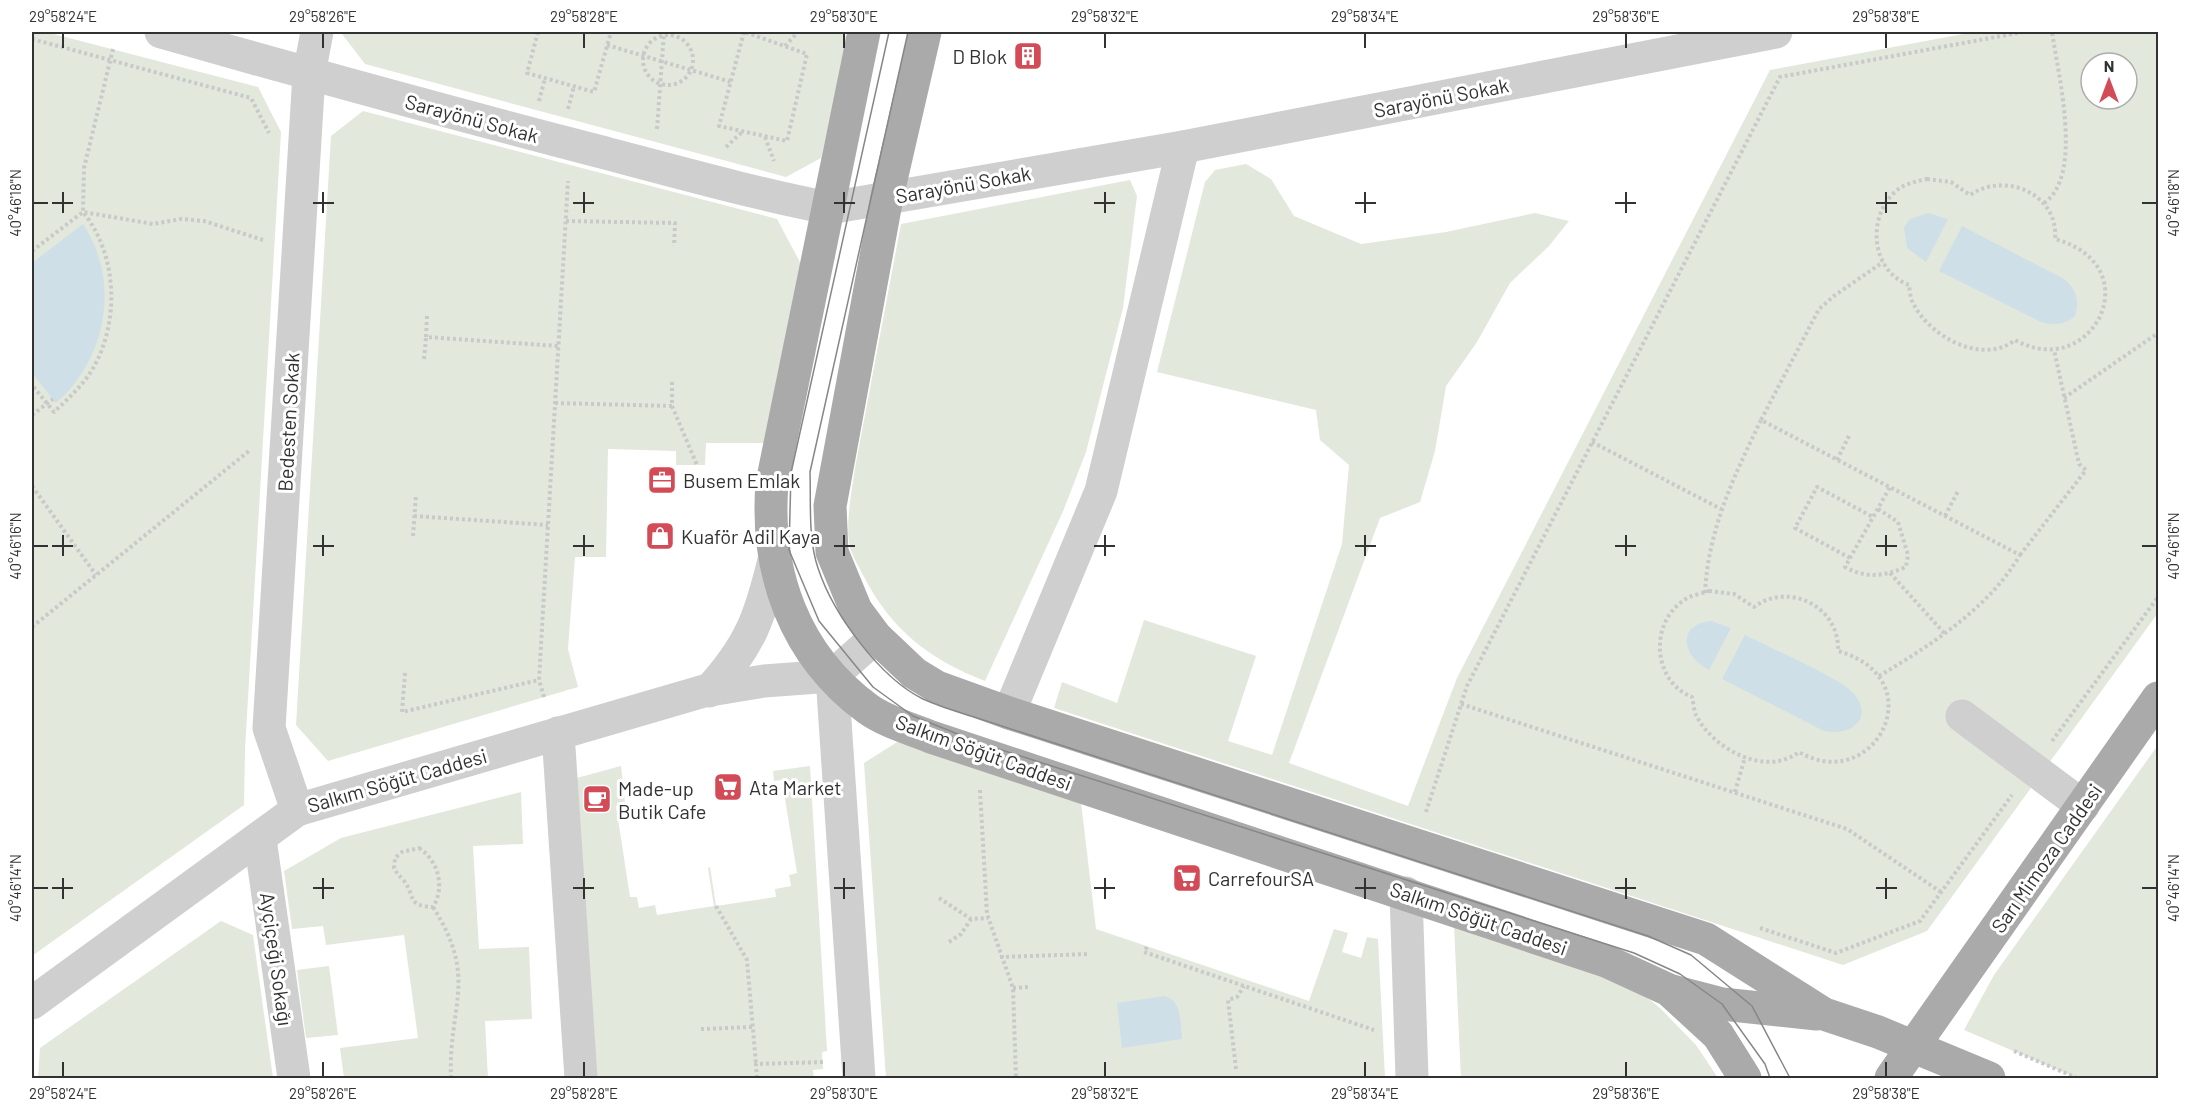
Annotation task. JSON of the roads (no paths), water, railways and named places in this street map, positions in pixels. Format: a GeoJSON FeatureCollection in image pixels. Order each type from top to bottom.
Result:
{"type":"FeatureCollection","features":[{"type":"Feature","properties":{"kind":"main road","name":"Salkım Söğüt Caddesi"},"geometry":{"type":"LineString","coordinates":[[864,32],[772,483],[770,510],[776,573],[798,632],[832,676],[870,710],[932,737],[1606,961],[1669,990],[1718,1035],[1745,1078]]}},
{"type":"Feature","properties":{"kind":"main road"},"geometry":{"type":"LineString","coordinates":[[925,32],[887,197],[830,506],[832,552],[856,610],[876,637],[914,673],[937,687],[1009,713],[1706,939],[1824,1014],[1914,1046],[1989,1078]]}},
{"type":"Feature","properties":{"kind":"main road","name":"Sarı Mimoza Caddesi"},"geometry":{"type":"LineString","coordinates":[[1914,1046],[2158,698]]}},
{"type":"Feature","properties":{"kind":"main road"},"geometry":{"type":"LineString","coordinates":[[1669,990],[1722,1004],[1824,1014]]}},
{"type":"Feature","properties":{"kind":"main road"},"geometry":{"type":"LineString","coordinates":[[1891,1078],[1914,1046]]}},
{"type":"Feature","properties":{"kind":"main road"},"geometry":{"type":"LineString","coordinates":[[1901,1078],[1914,1046]]}},
{"type":"Feature","properties":{"kind":"street","name":"Sarayönü Sokak"},"geometry":{"type":"LineString","coordinates":[[161,32],[309,74],[568,131],[781,199],[829,208],[1183,147],[1776,32]]}},
{"type":"Feature","properties":{"kind":"street","name":"Bedesten Sokak"},"geometry":{"type":"LineString","coordinates":[[297,810],[269,728],[309,74],[317,32]]}},
{"type":"Feature","properties":{"kind":"street"},"geometry":{"type":"LineString","coordinates":[[1009,713],[1101,491],[1183,147]]}},
{"type":"Feature","properties":{"kind":"street"},"geometry":{"type":"LineString","coordinates":[[709,691],[736,661],[752,633],[774,560]]}},
{"type":"Feature","properties":{"kind":"street"},"geometry":{"type":"LineString","coordinates":[[858,1070],[832,676],[876,637]]}},
{"type":"Feature","properties":{"kind":"street","name":"Salkım Söğüt Caddesi"},"geometry":{"type":"LineString","coordinates":[[32,1003],[297,810],[709,691],[764,681],[832,676]]}},
{"type":"Feature","properties":{"kind":"street"},"geometry":{"type":"LineString","coordinates":[[1962,716],[2083,806]]}},
{"type":"Feature","properties":{"kind":"street"},"geometry":{"type":"LineString","coordinates":[[558,733],[581,1078]]}},
{"type":"Feature","properties":{"kind":"street","name":"Ayçiçeği Sokağı"},"geometry":{"type":"LineString","coordinates":[[260,839],[294,1078]]}},
{"type":"Feature","properties":{"kind":"street"},"geometry":{"type":"LineString","coordinates":[[1407,893],[1412,1078]]}},
{"type":"Feature","properties":{"kind":"tram line"},"geometry":{"type":"LineString","coordinates":[[889,32],[791,473],[789,550],[819,621],[873,687],[913,716],[980,743],[1634,953],[1680,974],[1722,1004],[1765,1064],[1770,1078]]}},
{"type":"Feature","properties":{"kind":"tram line"},"geometry":{"type":"LineString","coordinates":[[908,32],[810,472],[811,533],[818,568],[835,605],[860,643],[891,676],[907,689],[935,704],[1648,936],[1691,955],[1752,1006],[1790,1078]]}},
{"type":"Feature","properties":{"kind":"place","name":"D Blok"},"geometry":{"type":"Point","coordinates":[1028,56]}},
{"type":"Feature","properties":{"kind":"place","name":"Busem Emlak"},"geometry":{"type":"Point","coordinates":[662,480]}},
{"type":"Feature","properties":{"kind":"place","name":"Kuaför Adil Kaya"},"geometry":{"type":"Point","coordinates":[660,536]}},
{"type":"Feature","properties":{"kind":"place","name":"Ata Market"},"geometry":{"type":"Point","coordinates":[728,787]}},
{"type":"Feature","properties":{"kind":"place","name":"Made-up Butik Cafe"},"geometry":{"type":"Point","coordinates":[597,799]}},
{"type":"Feature","properties":{"kind":"place","name":"CarrefourSA"},"geometry":{"type":"Point","coordinates":[1187,878]}}]}
